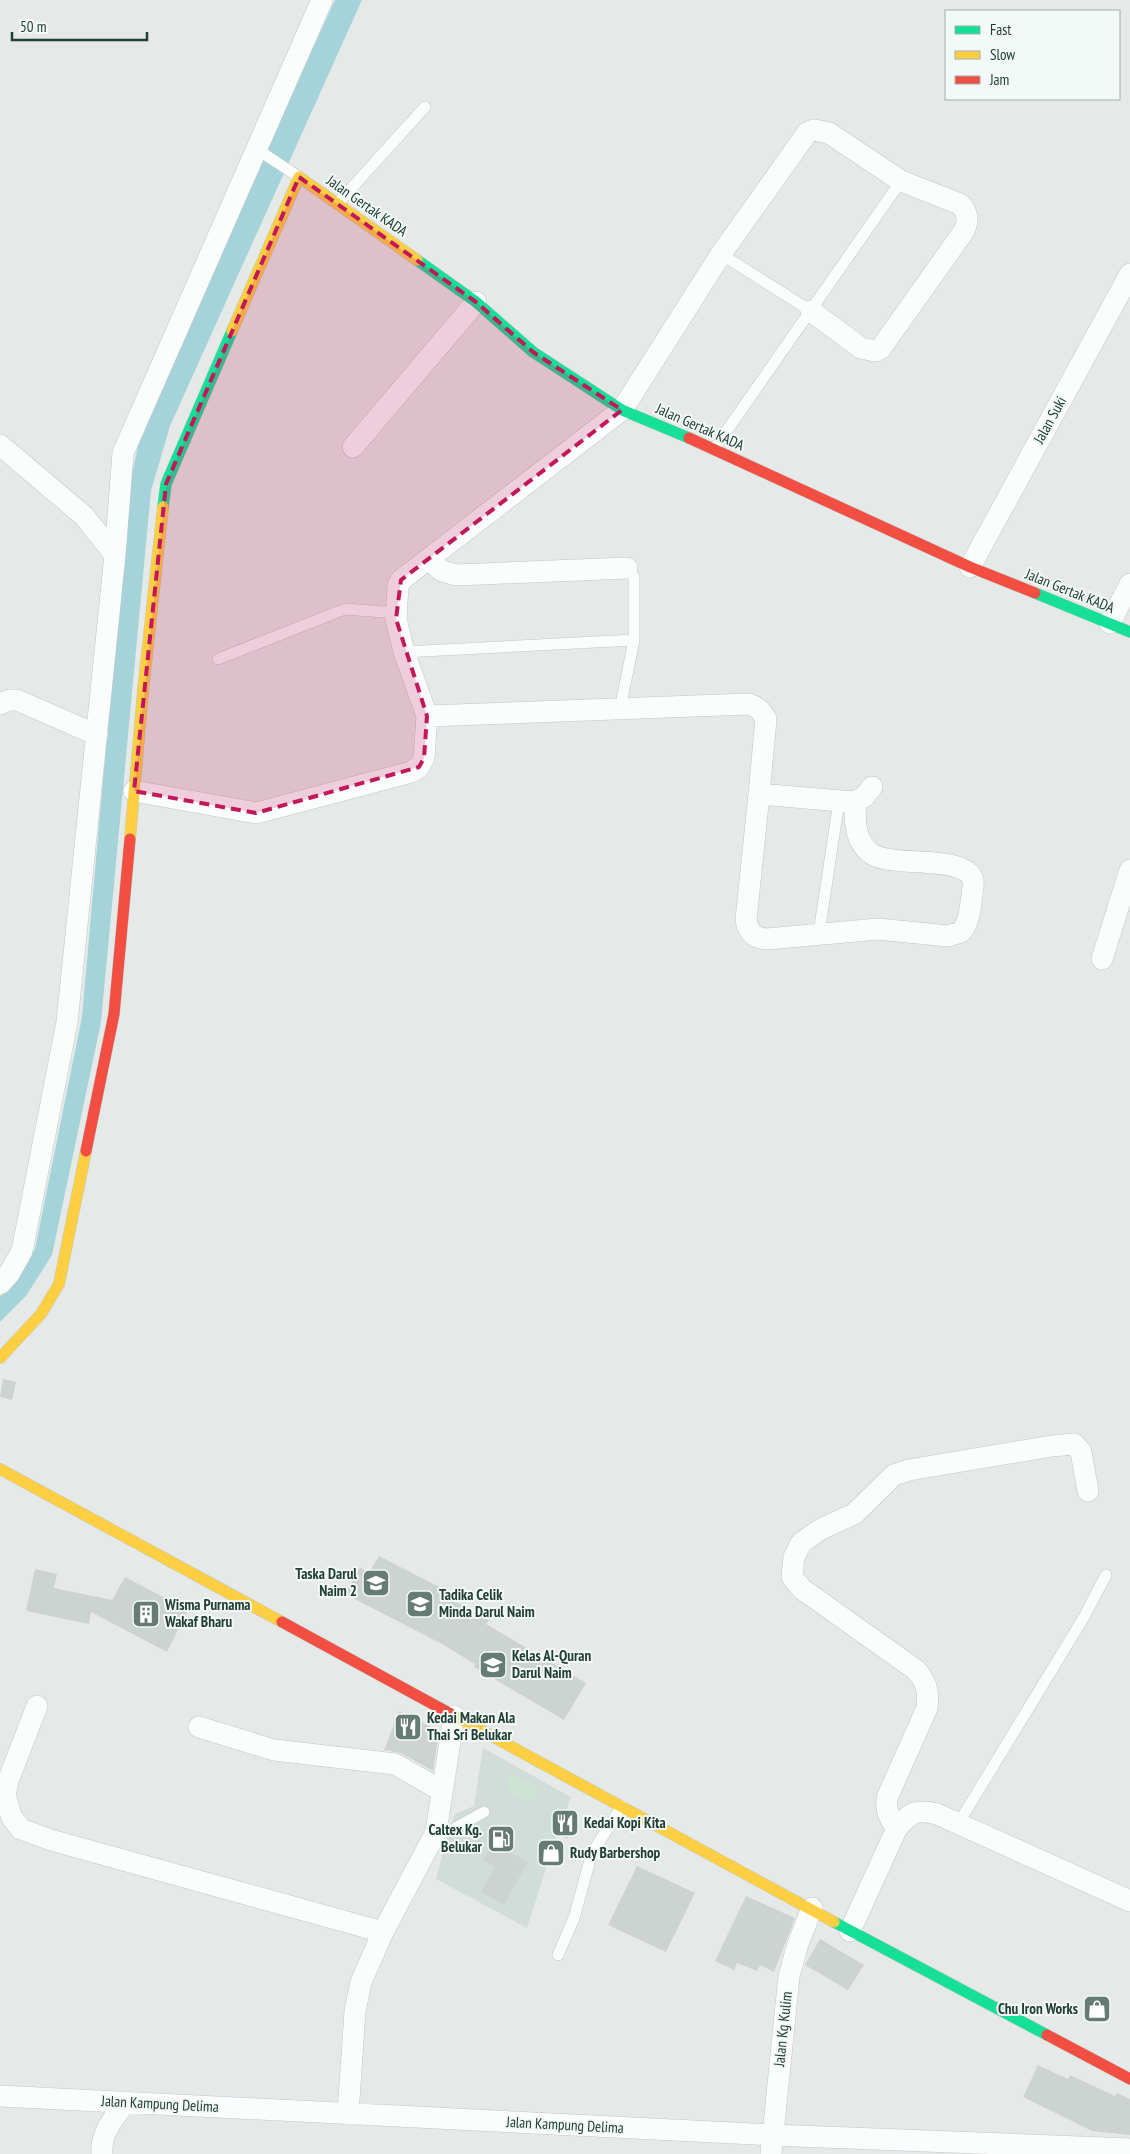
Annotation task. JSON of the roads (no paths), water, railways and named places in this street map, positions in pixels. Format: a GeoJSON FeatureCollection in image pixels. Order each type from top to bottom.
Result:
{"type":"FeatureCollection","features":[{"type":"Feature","properties":{"kind":"street"},"geometry":{"type":"LineString","coordinates":[[0,1284],[9,1274],[22,1251],[67,1022],[116,555],[123,453],[258,150],[322,0]]}},
{"type":"Feature","properties":{"kind":"street"},"geometry":{"type":"LineString","coordinates":[[134,791],[252,813],[416,770],[424,758],[427,716],[404,652],[397,613],[398,585],[401,580],[622,410],[721,254],[802,138],[814,130],[828,133],[901,180],[960,204],[965,209],[967,224],[959,239],[881,348],[875,351],[860,348],[811,311]]}},
{"type":"Feature","properties":{"kind":"street"},"geometry":{"type":"LineString","coordinates":[[0,1358],[43,1312],[53,1298],[59,1284],[114,1014],[144,681],[166,484],[299,178]]}},
{"type":"Feature","properties":{"kind":"street","name":"Jalan Gertak KADA"},"geometry":{"type":"LineString","coordinates":[[299,178],[338,203],[476,302],[533,352],[622,410],[714,449],[970,567],[1130,632]]}},
{"type":"Feature","properties":{"kind":"street","name":"Jalan Suki"},"geometry":{"type":"LineString","coordinates":[[970,567],[1130,274]]}},
{"type":"Feature","properties":{"kind":"street"},"geometry":{"type":"LineString","coordinates":[[353,447],[476,302]]}},
{"type":"Feature","properties":{"kind":"street"},"geometry":{"type":"LineString","coordinates":[[0,445],[84,516],[116,555]]}},
{"type":"Feature","properties":{"kind":"street"},"geometry":{"type":"LineString","coordinates":[[429,560],[442,571],[456,575],[627,568]]}},
{"type":"Feature","properties":{"kind":"street"},"geometry":{"type":"LineString","coordinates":[[1110,623],[1130,584]]}},
{"type":"Feature","properties":{"kind":"street"},"geometry":{"type":"LineString","coordinates":[[0,704],[9,700],[17,700],[97,735]]}},
{"type":"Feature","properties":{"kind":"street"},"geometry":{"type":"LineString","coordinates":[[427,716],[748,704],[756,706],[766,718],[746,920],[752,934],[759,938],[767,939],[878,929],[948,936],[962,932],[968,920],[973,888],[973,880],[969,874],[964,869],[957,867],[880,857],[870,853],[854,823],[847,801]]}},
{"type":"Feature","properties":{"kind":"street"},"geometry":{"type":"LineString","coordinates":[[759,794],[847,801],[864,797],[872,787]]}},
{"type":"Feature","properties":{"kind":"street"},"geometry":{"type":"LineString","coordinates":[[1102,959],[1130,870]]}},
{"type":"Feature","properties":{"kind":"street"},"geometry":{"type":"LineString","coordinates":[[896,1828],[890,1821],[886,1809],[887,1798],[926,1708],[929,1694],[925,1681],[916,1670],[802,1589],[792,1577],[794,1557],[801,1542],[820,1529],[854,1514],[894,1475],[909,1470],[1074,1444],[1081,1452],[1088,1491]]}},
{"type":"Feature","properties":{"kind":"street"},"geometry":{"type":"LineString","coordinates":[[0,1469],[812,1908],[850,1931],[1130,2079]]}},
{"type":"Feature","properties":{"kind":"street"},"geometry":{"type":"LineString","coordinates":[[37,1706],[8,1782],[5,1795],[12,1818],[21,1829],[51,1840],[383,1932]]}},
{"type":"Feature","properties":{"kind":"street"},"geometry":{"type":"LineString","coordinates":[[348,2114],[355,2011],[361,1982],[383,1932],[436,1832],[454,1716]]}},
{"type":"Feature","properties":{"kind":"street"},"geometry":{"type":"LineString","coordinates":[[199,1727],[274,1750],[394,1764],[442,1791]]}},
{"type":"Feature","properties":{"kind":"street"},"geometry":{"type":"LineString","coordinates":[[850,1931],[896,1828],[908,1814],[921,1810],[937,1814],[1130,1901]]}},
{"type":"Feature","properties":{"kind":"street","name":"Jalan Kg Kulim"},"geometry":{"type":"LineString","coordinates":[[771,2145],[789,1976],[798,1944],[812,1908]]}},
{"type":"Feature","properties":{"kind":"street","name":"Jalan Kampung Delima"},"geometry":{"type":"LineString","coordinates":[[0,2096],[348,2114],[771,2145],[1130,2149]]}},
{"type":"Feature","properties":{"kind":"street"},"geometry":{"type":"LineString","coordinates":[[102,2154],[101,2144],[106,2130],[126,2102]]}},
{"type":"Feature","properties":{"kind":"lane"},"geometry":{"type":"LineString","coordinates":[[338,203],[424,107]]}},
{"type":"Feature","properties":{"kind":"lane"},"geometry":{"type":"LineString","coordinates":[[258,150],[299,178]]}},
{"type":"Feature","properties":{"kind":"lane"},"geometry":{"type":"LineString","coordinates":[[714,449],[901,180]]}},
{"type":"Feature","properties":{"kind":"lane"},"geometry":{"type":"LineString","coordinates":[[721,254],[811,311]]}},
{"type":"Feature","properties":{"kind":"lane"},"geometry":{"type":"LineString","coordinates":[[620,708],[634,640],[634,577],[627,568]]}},
{"type":"Feature","properties":{"kind":"lane"},"geometry":{"type":"LineString","coordinates":[[218,659],[345,609],[397,613]]}},
{"type":"Feature","properties":{"kind":"lane"},"geometry":{"type":"LineString","coordinates":[[404,652],[634,640]]}},
{"type":"Feature","properties":{"kind":"lane"},"geometry":{"type":"LineString","coordinates":[[819,933],[847,801]]}},
{"type":"Feature","properties":{"kind":"lane"},"geometry":{"type":"LineString","coordinates":[[958,1824],[1084,1617],[1106,1575]]}},
{"type":"Feature","properties":{"kind":"lane"},"geometry":{"type":"LineString","coordinates":[[558,1955],[574,1918],[592,1853],[622,1806]]}},
{"type":"Feature","properties":{"kind":"lane"},"geometry":{"type":"LineString","coordinates":[[436,1832],[448,1832],[484,1812]]}},
{"type":"Feature","properties":{"kind":"water"},"geometry":{"type":"Polygon","coordinates":[[[335,0],[362,0],[170,426],[151,491],[101,1022],[52,1255],[26,1296],[0,1322],[0,1297],[14,1283],[35,1249],[82,1017],[129,487],[145,415],[335,0]]]}},
{"type":"Feature","properties":{"kind":"place","name":"Taska Darul Naim 2"},"geometry":{"type":"Point","coordinates":[376,1583]}},
{"type":"Feature","properties":{"kind":"place","name":"Tadika Celik Minda Darul Naim"},"geometry":{"type":"Point","coordinates":[420,1604]}},
{"type":"Feature","properties":{"kind":"place","name":"Wisma Purnama Wakaf Bharu"},"geometry":{"type":"Point","coordinates":[146,1614]}},
{"type":"Feature","properties":{"kind":"place","name":"Kelas Al-Quran Darul Naim"},"geometry":{"type":"Point","coordinates":[493,1665]}},
{"type":"Feature","properties":{"kind":"place","name":"Kedai Makan Ala Thai Sri Belukar"},"geometry":{"type":"Point","coordinates":[408,1727]}},
{"type":"Feature","properties":{"kind":"place","name":"Kedai Kopi Kita"},"geometry":{"type":"Point","coordinates":[565,1823]}},
{"type":"Feature","properties":{"kind":"place","name":"Caltex Kg. Belukar"},"geometry":{"type":"Point","coordinates":[501,1839]}},
{"type":"Feature","properties":{"kind":"place","name":"Rudy Barbershop"},"geometry":{"type":"Point","coordinates":[551,1853]}},
{"type":"Feature","properties":{"kind":"place","name":"Chu Iron Works"},"geometry":{"type":"Point","coordinates":[1097,2009]}}]}
